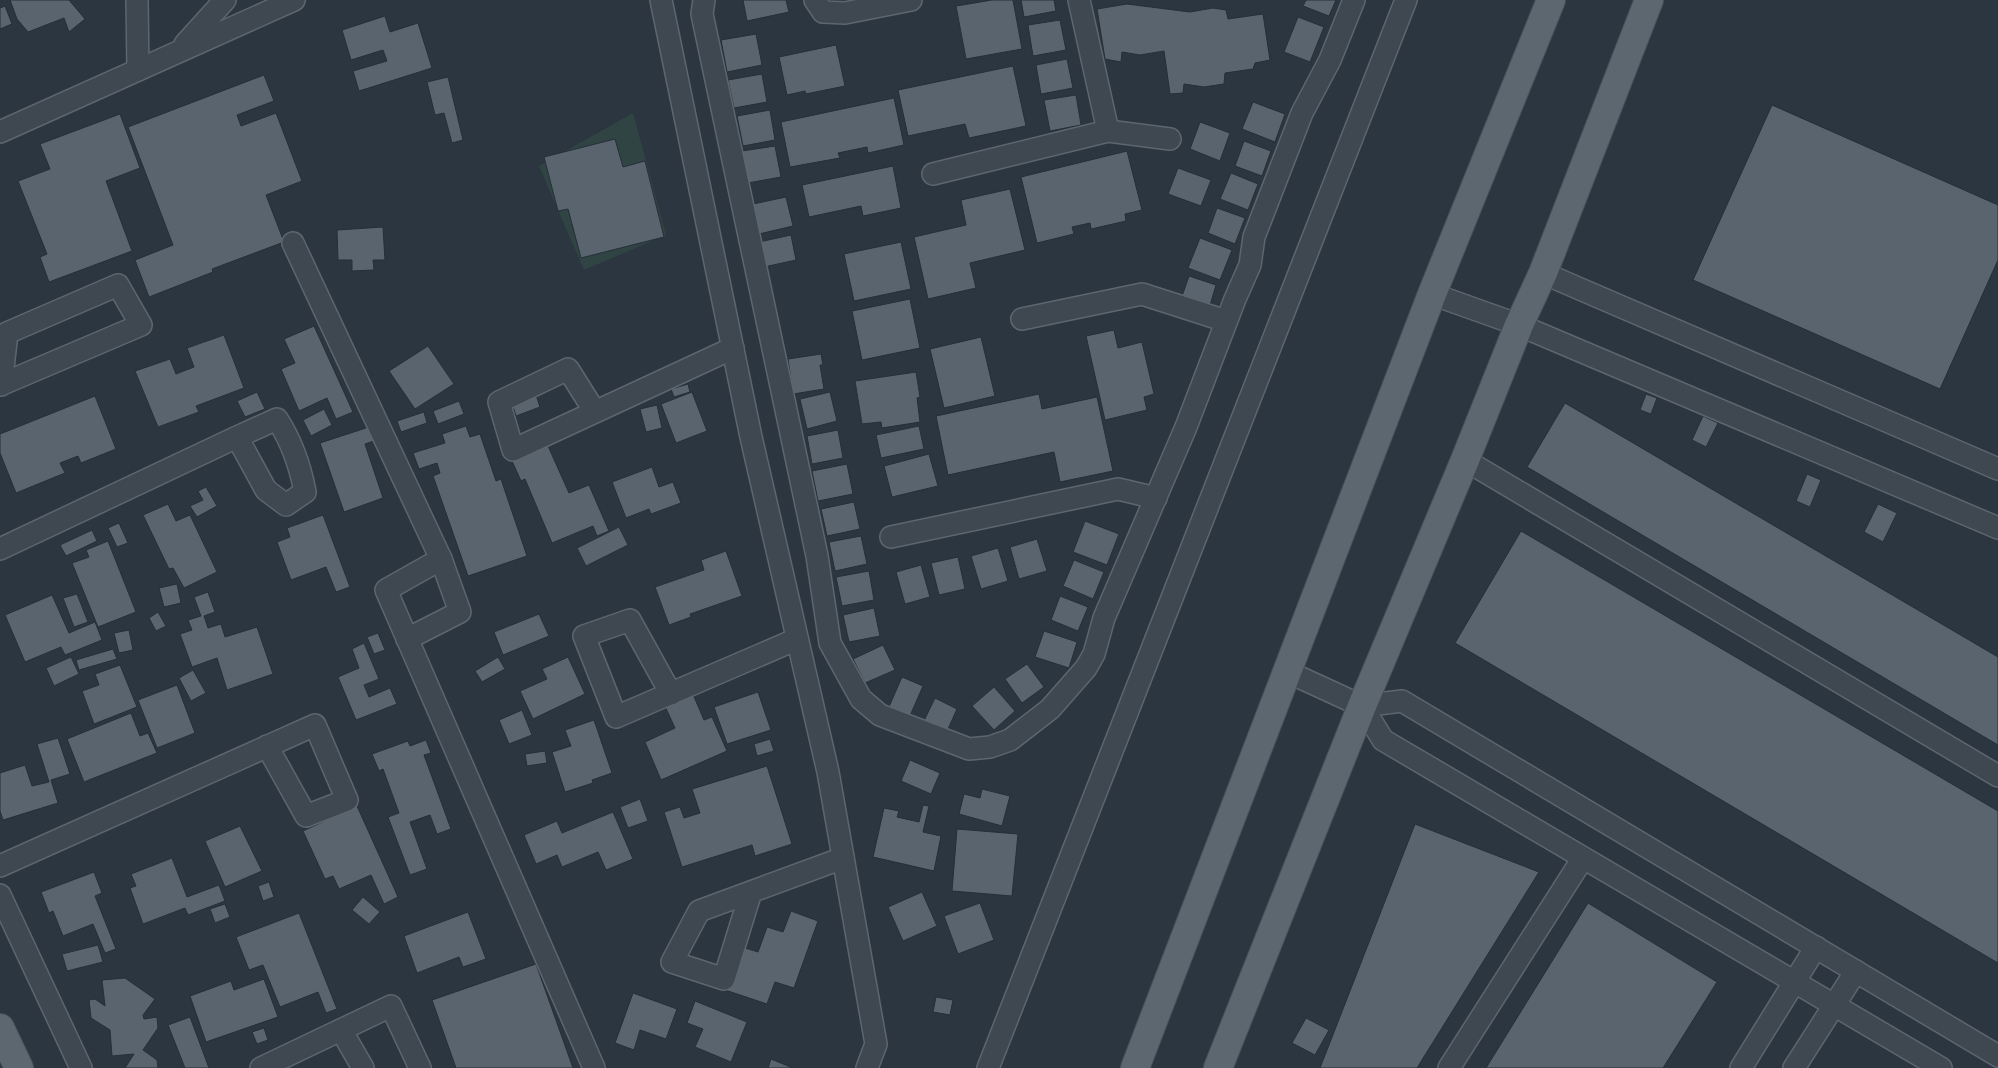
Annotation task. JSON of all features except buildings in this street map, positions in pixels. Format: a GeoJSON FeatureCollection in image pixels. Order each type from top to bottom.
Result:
{"type":"FeatureCollection","features":[{"type":"Feature","properties":{"kind":"main road"},"geometry":{"type":"LineString","coordinates":[[1135,1068],[1432,294],[1551,0]]}},
{"type":"Feature","properties":{"kind":"main road"},"geometry":{"type":"LineString","coordinates":[[1218,1068],[1362,706],[1465,460],[1519,325],[1543,274],[1649,0]]}},
{"type":"Feature","properties":{"kind":"main road"},"geometry":{"type":"LineString","coordinates":[[0,1028],[20,1068]]}},
{"type":"Feature","properties":{"kind":"street"},"geometry":{"type":"LineString","coordinates":[[136,0],[138,70]]}},
{"type":"Feature","properties":{"kind":"street"},"geometry":{"type":"LineString","coordinates":[[179,51],[225,0]]}},
{"type":"Feature","properties":{"kind":"street"},"geometry":{"type":"LineString","coordinates":[[0,132],[294,0]]}},
{"type":"Feature","properties":{"kind":"street"},"geometry":{"type":"LineString","coordinates":[[661,0],[733,348],[828,772],[876,1044],[867,1068]]}},
{"type":"Feature","properties":{"kind":"street"},"geometry":{"type":"LineString","coordinates":[[704,0],[702,14],[816,556],[830,643],[861,700],[880,715],[969,749],[990,747],[1010,740],[1050,709],[1086,668],[1094,654],[1104,618],[1186,427],[1226,321],[1250,265],[1254,237],[1302,114],[1330,60],[1354,0]]}},
{"type":"Feature","properties":{"kind":"street"},"geometry":{"type":"LineString","coordinates":[[815,0],[823,12],[845,13],[910,0]]}},
{"type":"Feature","properties":{"kind":"street"},"geometry":{"type":"LineString","coordinates":[[1079,0],[1108,130]]}},
{"type":"Feature","properties":{"kind":"street"},"geometry":{"type":"LineString","coordinates":[[988,1068],[1406,0]]}},
{"type":"Feature","properties":{"kind":"street"},"geometry":{"type":"LineString","coordinates":[[933,174],[1108,130],[1170,139]]}},
{"type":"Feature","properties":{"kind":"street"},"geometry":{"type":"LineString","coordinates":[[292,243],[441,559],[460,612],[407,639]]}},
{"type":"Feature","properties":{"kind":"street"},"geometry":{"type":"LineString","coordinates":[[1543,274],[1998,469]]}},
{"type":"Feature","properties":{"kind":"street"},"geometry":{"type":"LineString","coordinates":[[118,285],[140,325],[0,385],[6,334],[118,285]]}},
{"type":"Feature","properties":{"kind":"street"},"geometry":{"type":"LineString","coordinates":[[1022,319],[1142,294],[1226,321]]}},
{"type":"Feature","properties":{"kind":"street"},"geometry":{"type":"LineString","coordinates":[[1432,294],[1519,325],[1998,528]]}},
{"type":"Feature","properties":{"kind":"street"},"geometry":{"type":"LineString","coordinates":[[595,412],[568,370],[499,402],[513,450],[595,412],[733,348]]}},
{"type":"Feature","properties":{"kind":"street"},"geometry":{"type":"LineString","coordinates":[[0,549],[237,437]]}},
{"type":"Feature","properties":{"kind":"street"},"geometry":{"type":"LineString","coordinates":[[1465,460],[1998,776]]}},
{"type":"Feature","properties":{"kind":"street"},"geometry":{"type":"LineString","coordinates":[[891,537],[1118,490],[1156,498]]}},
{"type":"Feature","properties":{"kind":"street"},"geometry":{"type":"LineString","coordinates":[[441,559],[386,590],[594,1068]]}},
{"type":"Feature","properties":{"kind":"street"},"geometry":{"type":"LineString","coordinates":[[670,694],[630,620],[584,636],[616,717],[670,694],[797,639]]}},
{"type":"Feature","properties":{"kind":"street"},"geometry":{"type":"LineString","coordinates":[[1288,672],[1362,706],[1402,701],[1998,1056]]}},
{"type":"Feature","properties":{"kind":"street"},"geometry":{"type":"LineString","coordinates":[[1362,706],[1383,740],[1941,1068]]}},
{"type":"Feature","properties":{"kind":"street"},"geometry":{"type":"LineString","coordinates":[[0,866],[267,746]]}},
{"type":"Feature","properties":{"kind":"street"},"geometry":{"type":"LineString","coordinates":[[751,892],[843,858]]}},
{"type":"Feature","properties":{"kind":"street"},"geometry":{"type":"LineString","coordinates":[[1448,1068],[1583,858]]}},
{"type":"Feature","properties":{"kind":"street"},"geometry":{"type":"LineString","coordinates":[[0,895],[81,1068]]}},
{"type":"Feature","properties":{"kind":"street"},"geometry":{"type":"LineString","coordinates":[[1741,1068],[1816,947]]}},
{"type":"Feature","properties":{"kind":"street"},"geometry":{"type":"LineString","coordinates":[[1794,1068],[1856,971]]}},
{"type":"Feature","properties":{"kind":"street"},"geometry":{"type":"LineString","coordinates":[[261,1068],[390,1006],[420,1068]]}},
{"type":"Feature","properties":{"kind":"street"},"geometry":{"type":"LineString","coordinates":[[341,1030],[363,1068]]}},
{"type":"Feature","properties":{"kind":"green space"},"geometry":{"type":"Polygon","coordinates":[[[633,113],[666,235],[584,270],[539,166],[633,113]]]}}]}
